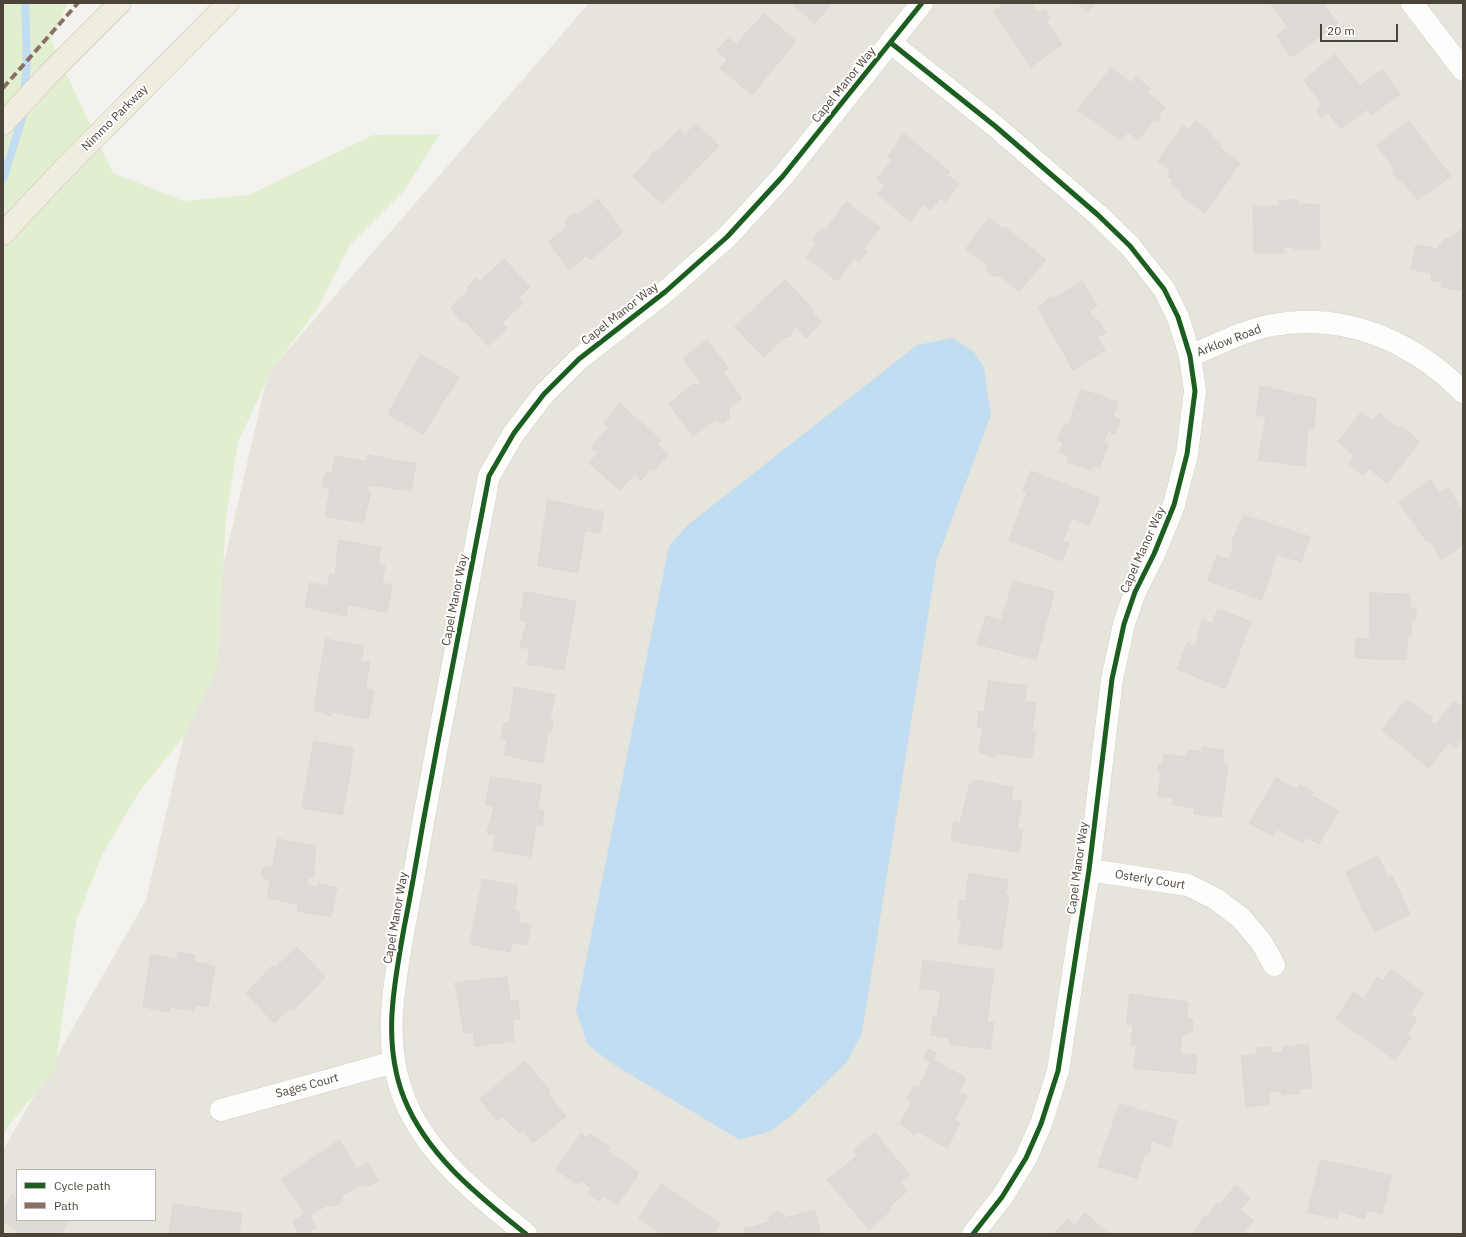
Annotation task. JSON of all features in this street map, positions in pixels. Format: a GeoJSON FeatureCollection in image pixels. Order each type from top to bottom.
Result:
{"type":"FeatureCollection","features":[{"type":"Feature","properties":{"kind":"highway"},"geometry":{"type":"LineString","coordinates":[[3,124],[48,75],[120,3]]}},
{"type":"Feature","properties":{"kind":"highway","name":"Nimmo Parkway"},"geometry":{"type":"LineString","coordinates":[[3,234],[53,180],[228,3]]}},
{"type":"Feature","properties":{"kind":"street"},"geometry":{"type":"LineString","coordinates":[[891,43],[922,3]]}},
{"type":"Feature","properties":{"kind":"street"},"geometry":{"type":"LineString","coordinates":[[1412,3],[1463,70]]}},
{"type":"Feature","properties":{"kind":"street","name":"Capel Manor Way"},"geometry":{"type":"LineString","coordinates":[[526,1234],[493,1207],[440,1158],[420,1129],[404,1098],[394,1062],[392,1043],[392,999],[432,773],[489,476],[514,433],[544,394],[579,359],[665,292],[727,237],[784,176],[891,43],[995,126],[1098,215],[1130,246],[1164,289],[1178,317],[1190,356],[1195,391],[1187,454],[1174,505],[1154,554],[1135,592],[1124,624],[1112,679],[1089,870],[1058,1071],[1041,1124],[1026,1158],[1002,1197],[973,1234]]}},
{"type":"Feature","properties":{"kind":"street","name":"Arklow Road"},"geometry":{"type":"LineString","coordinates":[[1190,356],[1247,332],[1273,325],[1314,322],[1341,324],[1381,335],[1414,351],[1444,373],[1463,392]]}},
{"type":"Feature","properties":{"kind":"street","name":"Osterly Court"},"geometry":{"type":"LineString","coordinates":[[1089,870],[1188,885],[1216,899],[1241,918],[1262,943],[1274,965]]}},
{"type":"Feature","properties":{"kind":"street","name":"Sages Court"},"geometry":{"type":"LineString","coordinates":[[221,1110],[394,1062]]}},
{"type":"Feature","properties":{"kind":"shaded area"},"geometry":{"type":"Polygon","coordinates":[[[589,3],[1463,3],[1463,1234],[3,1234],[3,1150],[146,900],[268,373],[589,3]]]}},
{"type":"Feature","properties":{"kind":"green space"},"geometry":{"type":"Polygon","coordinates":[[[3,3],[68,3],[51,41],[113,173],[183,201],[249,195],[373,135],[440,134],[403,192],[350,245],[318,308],[271,371],[238,442],[226,517],[217,671],[184,736],[139,792],[102,855],[76,922],[55,1069],[7,1128],[3,1136],[3,3]]]}},
{"type":"Feature","properties":{"kind":"water"},"geometry":{"type":"Polygon","coordinates":[[[953,338],[974,352],[984,368],[991,415],[937,559],[862,1033],[847,1062],[792,1115],[771,1131],[740,1140],[616,1066],[588,1045],[576,1011],[669,546],[689,524],[917,345],[953,338]]]}},
{"type":"Feature","properties":{"kind":"building"},"geometry":{"type":"Polygon","coordinates":[[[792,3],[832,3],[815,23],[792,3]]]}},
{"type":"Feature","properties":{"kind":"building"},"geometry":{"type":"Polygon","coordinates":[[[1006,3],[1031,3],[1037,12],[1045,10],[1050,18],[1046,21],[1062,44],[1031,67],[994,12],[1006,3]]]}},
{"type":"Feature","properties":{"kind":"building"},"geometry":{"type":"Polygon","coordinates":[[[1077,3],[1095,3],[1088,11],[1077,3]]]}},
{"type":"Feature","properties":{"kind":"building"},"geometry":{"type":"Polygon","coordinates":[[[1270,3],[1322,3],[1338,23],[1291,57],[1276,36],[1288,27],[1270,3]]]}},
{"type":"Feature","properties":{"kind":"building"},"geometry":{"type":"Polygon","coordinates":[[[764,14],[796,41],[752,95],[720,68],[728,59],[717,51],[728,38],[736,44],[764,14]]]}},
{"type":"Feature","properties":{"kind":"building"},"geometry":{"type":"Polygon","coordinates":[[[1335,55],[1360,86],[1382,70],[1400,94],[1371,115],[1367,109],[1341,129],[1328,112],[1322,117],[1316,110],[1322,104],[1304,80],[1335,55]]]}},
{"type":"Feature","properties":{"kind":"building"},"geometry":{"type":"Polygon","coordinates":[[[1111,68],[1131,83],[1136,77],[1150,88],[1147,93],[1165,107],[1158,115],[1161,118],[1158,121],[1155,119],[1138,140],[1128,132],[1121,140],[1078,110],[1111,68]]]}},
{"type":"Feature","properties":{"kind":"building"},"geometry":{"type":"Polygon","coordinates":[[[1195,121],[1212,133],[1210,136],[1222,145],[1220,148],[1240,163],[1205,213],[1181,196],[1183,193],[1171,184],[1174,180],[1167,175],[1171,170],[1158,161],[1183,126],[1189,130],[1195,121]]]}},
{"type":"Feature","properties":{"kind":"building"},"geometry":{"type":"Polygon","coordinates":[[[1409,121],[1451,176],[1417,200],[1402,180],[1398,180],[1393,174],[1393,168],[1377,145],[1409,121]]]}},
{"type":"Feature","properties":{"kind":"building"},"geometry":{"type":"Polygon","coordinates":[[[696,124],[719,146],[662,204],[633,176],[651,158],[652,153],[661,148],[679,129],[685,134],[696,124]]]}},
{"type":"Feature","properties":{"kind":"building"},"geometry":{"type":"Polygon","coordinates":[[[904,134],[950,172],[947,175],[959,184],[945,202],[940,198],[931,210],[924,204],[910,221],[877,194],[885,185],[877,179],[892,160],[888,157],[904,134]]]}},
{"type":"Feature","properties":{"kind":"building"},"geometry":{"type":"Polygon","coordinates":[[[598,199],[623,232],[590,260],[586,256],[569,269],[548,242],[566,228],[566,219],[573,214],[579,214],[598,199]]]}},
{"type":"Feature","properties":{"kind":"building"},"geometry":{"type":"Polygon","coordinates":[[[1297,200],[1297,204],[1319,204],[1320,250],[1294,250],[1294,247],[1284,247],[1284,253],[1254,253],[1253,206],[1279,206],[1279,201],[1297,200]]]}},
{"type":"Feature","properties":{"kind":"building"},"geometry":{"type":"Polygon","coordinates":[[[847,202],[880,228],[864,249],[867,252],[859,262],[854,258],[837,281],[806,257],[816,244],[812,240],[822,228],[825,230],[847,202]]]}},
{"type":"Feature","properties":{"kind":"building"},"geometry":{"type":"Polygon","coordinates":[[[989,218],[1003,229],[1005,227],[1046,260],[1019,291],[998,275],[995,277],[987,270],[988,266],[966,249],[989,218]]]}},
{"type":"Feature","properties":{"kind":"building"},"geometry":{"type":"Polygon","coordinates":[[[1462,229],[1463,291],[1441,287],[1442,282],[1431,280],[1432,273],[1411,269],[1416,245],[1437,249],[1445,239],[1449,239],[1462,229]]]}},
{"type":"Feature","properties":{"kind":"building"},"geometry":{"type":"Polygon","coordinates":[[[504,259],[530,287],[518,298],[523,303],[502,323],[507,328],[488,346],[464,320],[461,322],[451,307],[469,290],[466,288],[477,278],[480,281],[504,259]]]}},
{"type":"Feature","properties":{"kind":"building"},"geometry":{"type":"Polygon","coordinates":[[[785,280],[814,310],[812,312],[822,322],[806,338],[796,327],[788,338],[786,336],[764,357],[735,327],[785,280]]]}},
{"type":"Feature","properties":{"kind":"building"},"geometry":{"type":"Polygon","coordinates":[[[1082,281],[1097,306],[1089,311],[1094,320],[1097,319],[1106,333],[1098,337],[1105,351],[1073,370],[1038,308],[1052,295],[1053,299],[1082,281]]]}},
{"type":"Feature","properties":{"kind":"building"},"geometry":{"type":"Polygon","coordinates":[[[707,340],[728,368],[722,372],[742,398],[728,409],[730,418],[723,423],[715,419],[693,436],[669,404],[694,383],[697,386],[701,383],[683,359],[707,340]]]}},
{"type":"Feature","properties":{"kind":"building"},"geometry":{"type":"Polygon","coordinates":[[[421,355],[459,377],[423,434],[388,414],[421,355]]]}},
{"type":"Feature","properties":{"kind":"building"},"geometry":{"type":"Polygon","coordinates":[[[1261,386],[1316,399],[1314,429],[1308,428],[1305,466],[1258,460],[1266,416],[1256,416],[1261,386]]]}},
{"type":"Feature","properties":{"kind":"building"},"geometry":{"type":"Polygon","coordinates":[[[1081,389],[1118,402],[1113,417],[1120,419],[1115,434],[1108,431],[1104,442],[1108,444],[1100,468],[1093,466],[1091,470],[1067,462],[1069,456],[1060,453],[1063,442],[1058,440],[1064,424],[1068,426],[1081,389]]]}},
{"type":"Feature","properties":{"kind":"building"},"geometry":{"type":"Polygon","coordinates":[[[620,404],[661,440],[657,445],[668,455],[654,471],[651,468],[641,480],[635,474],[620,490],[589,463],[598,453],[591,447],[609,427],[604,423],[620,404]]]}},
{"type":"Feature","properties":{"kind":"building"},"geometry":{"type":"Polygon","coordinates":[[[1362,412],[1373,421],[1379,413],[1398,428],[1401,426],[1420,442],[1387,483],[1369,468],[1363,475],[1349,464],[1355,456],[1338,442],[1362,412]]]}},
{"type":"Feature","properties":{"kind":"building"},"geometry":{"type":"Polygon","coordinates":[[[368,455],[416,464],[411,491],[369,485],[367,491],[371,492],[363,523],[325,516],[330,489],[325,488],[322,483],[327,472],[332,474],[335,456],[367,462],[368,455]]]}},
{"type":"Feature","properties":{"kind":"building"},"geometry":{"type":"Polygon","coordinates":[[[1031,471],[1100,498],[1089,525],[1072,518],[1063,541],[1069,543],[1062,561],[1009,540],[1027,493],[1023,491],[1031,471]]]}},
{"type":"Feature","properties":{"kind":"building"},"geometry":{"type":"Polygon","coordinates":[[[1431,480],[1440,493],[1448,488],[1462,510],[1463,509],[1463,545],[1441,560],[1430,540],[1427,542],[1399,503],[1431,480]]]}},
{"type":"Feature","properties":{"kind":"building"},"geometry":{"type":"Polygon","coordinates":[[[548,500],[604,512],[600,533],[585,530],[578,573],[538,566],[548,500]]]}},
{"type":"Feature","properties":{"kind":"building"},"geometry":{"type":"Polygon","coordinates":[[[1244,515],[1310,537],[1301,562],[1277,554],[1262,600],[1208,581],[1217,555],[1229,559],[1234,544],[1232,542],[1244,515]]]}},
{"type":"Feature","properties":{"kind":"building"},"geometry":{"type":"Polygon","coordinates":[[[339,540],[381,548],[378,564],[385,566],[382,583],[392,585],[387,612],[348,605],[346,616],[305,607],[310,583],[328,586],[330,574],[335,575],[339,540]]]}},
{"type":"Feature","properties":{"kind":"building"},"geometry":{"type":"Polygon","coordinates":[[[1014,581],[1054,592],[1036,660],[977,644],[986,616],[1004,621],[1002,617],[1014,581]]]}},
{"type":"Feature","properties":{"kind":"building"},"geometry":{"type":"Polygon","coordinates":[[[525,592],[576,601],[564,670],[527,664],[530,649],[520,647],[527,622],[520,620],[525,592]]]}},
{"type":"Feature","properties":{"kind":"building"},"geometry":{"type":"Polygon","coordinates":[[[1370,593],[1410,594],[1410,608],[1416,608],[1416,620],[1412,620],[1411,636],[1408,636],[1406,660],[1355,658],[1356,638],[1369,639],[1370,593]]]}},
{"type":"Feature","properties":{"kind":"building"},"geometry":{"type":"Polygon","coordinates":[[[1218,609],[1251,622],[1225,689],[1177,669],[1187,643],[1195,647],[1202,620],[1212,624],[1218,609]]]}},
{"type":"Feature","properties":{"kind":"building"},"geometry":{"type":"Polygon","coordinates":[[[326,639],[364,646],[361,661],[370,662],[365,689],[374,691],[368,719],[332,712],[331,716],[314,710],[326,639]]]}},
{"type":"Feature","properties":{"kind":"building"},"geometry":{"type":"Polygon","coordinates":[[[989,681],[1027,686],[1024,701],[1036,703],[1032,731],[1036,731],[1032,758],[995,753],[995,757],[979,752],[983,728],[977,727],[979,711],[984,712],[989,681]]]}},
{"type":"Feature","properties":{"kind":"building"},"geometry":{"type":"Polygon","coordinates":[[[515,687],[555,695],[550,719],[553,723],[552,731],[548,733],[543,763],[504,755],[507,740],[501,739],[504,723],[509,723],[515,687]]]}},
{"type":"Feature","properties":{"kind":"building"},"geometry":{"type":"Polygon","coordinates":[[[1406,700],[1433,718],[1430,721],[1435,725],[1454,701],[1463,708],[1463,738],[1455,748],[1448,743],[1429,768],[1382,730],[1406,700]]]}},
{"type":"Feature","properties":{"kind":"building"},"geometry":{"type":"Polygon","coordinates":[[[314,741],[353,748],[350,774],[342,815],[302,808],[314,741]]]}},
{"type":"Feature","properties":{"kind":"building"},"geometry":{"type":"Polygon","coordinates":[[[1202,747],[1224,750],[1222,763],[1228,764],[1221,817],[1194,814],[1195,808],[1172,804],[1173,798],[1158,796],[1161,772],[1158,772],[1159,764],[1163,764],[1164,754],[1187,757],[1188,750],[1202,752],[1202,747]]]}},
{"type":"Feature","properties":{"kind":"building"},"geometry":{"type":"Polygon","coordinates":[[[491,777],[542,785],[537,810],[544,811],[542,826],[536,825],[531,857],[493,850],[496,834],[487,833],[494,807],[486,805],[491,777]]]}},
{"type":"Feature","properties":{"kind":"building"},"geometry":{"type":"Polygon","coordinates":[[[1276,778],[1297,790],[1300,785],[1313,792],[1311,795],[1338,811],[1319,844],[1306,837],[1302,843],[1278,829],[1273,836],[1250,823],[1276,778]]]}},
{"type":"Feature","properties":{"kind":"building"},"geometry":{"type":"Polygon","coordinates":[[[974,780],[1013,787],[1011,800],[1022,801],[1017,829],[1023,829],[1019,852],[951,841],[954,821],[960,822],[970,783],[974,784],[974,780]]]}},
{"type":"Feature","properties":{"kind":"building"},"geometry":{"type":"Polygon","coordinates":[[[278,839],[316,846],[313,878],[309,877],[307,885],[318,887],[318,884],[337,888],[331,917],[297,911],[298,904],[267,898],[270,882],[262,876],[263,868],[272,866],[278,839]]]}},
{"type":"Feature","properties":{"kind":"building"},"geometry":{"type":"Polygon","coordinates":[[[1378,856],[1388,878],[1392,876],[1410,914],[1375,932],[1361,907],[1362,906],[1346,872],[1378,856]]]}},
{"type":"Feature","properties":{"kind":"building"},"geometry":{"type":"Polygon","coordinates":[[[969,873],[1008,880],[1005,894],[1009,895],[1001,949],[958,943],[962,919],[957,918],[960,900],[965,901],[969,873]]]}},
{"type":"Feature","properties":{"kind":"building"},"geometry":{"type":"Polygon","coordinates":[[[483,879],[518,886],[514,910],[518,911],[520,916],[519,923],[531,925],[527,945],[512,942],[510,952],[470,944],[483,879]]]}},
{"type":"Feature","properties":{"kind":"building"},"geometry":{"type":"Polygon","coordinates":[[[297,947],[325,977],[293,1011],[290,1008],[274,1023],[246,993],[272,966],[276,967],[297,947]]]}},
{"type":"Feature","properties":{"kind":"building"},"geometry":{"type":"Polygon","coordinates":[[[178,952],[195,955],[194,962],[215,966],[208,1007],[195,1005],[194,1011],[170,1007],[169,1012],[143,1007],[151,955],[177,959],[178,952]]]}},
{"type":"Feature","properties":{"kind":"building"},"geometry":{"type":"Polygon","coordinates":[[[923,960],[994,970],[987,1022],[994,1023],[990,1049],[950,1044],[950,1038],[931,1035],[933,1016],[937,1016],[941,991],[920,988],[923,960]]]}},
{"type":"Feature","properties":{"kind":"building"},"geometry":{"type":"Polygon","coordinates":[[[1391,970],[1424,993],[1410,1014],[1417,1019],[1407,1034],[1411,1037],[1395,1060],[1336,1018],[1354,992],[1363,999],[1378,977],[1383,981],[1391,970]]]}},
{"type":"Feature","properties":{"kind":"building"},"geometry":{"type":"Polygon","coordinates":[[[507,977],[510,1000],[518,1000],[520,1019],[512,1020],[514,1041],[475,1046],[473,1032],[464,1033],[455,983],[507,977]]]}},
{"type":"Feature","properties":{"kind":"building"},"geometry":{"type":"Polygon","coordinates":[[[1130,994],[1188,1002],[1187,1018],[1191,1019],[1193,1023],[1192,1032],[1182,1035],[1180,1053],[1197,1055],[1195,1074],[1133,1068],[1137,1045],[1131,1045],[1133,1025],[1127,1024],[1130,994]]]}},
{"type":"Feature","properties":{"kind":"building"},"geometry":{"type":"Polygon","coordinates":[[[1308,1045],[1312,1088],[1299,1089],[1300,1093],[1282,1095],[1281,1091],[1269,1092],[1269,1104],[1246,1107],[1241,1056],[1257,1054],[1256,1048],[1271,1047],[1271,1053],[1283,1052],[1282,1047],[1308,1045]]]}},
{"type":"Feature","properties":{"kind":"building"},"geometry":{"type":"Polygon","coordinates":[[[928,1049],[936,1053],[933,1060],[966,1078],[959,1092],[967,1096],[954,1120],[960,1123],[947,1148],[917,1131],[915,1135],[900,1124],[912,1102],[907,1099],[914,1086],[918,1088],[931,1063],[923,1058],[928,1049]]]}},
{"type":"Feature","properties":{"kind":"building"},"geometry":{"type":"Polygon","coordinates":[[[525,1061],[550,1091],[549,1095],[566,1116],[533,1143],[523,1131],[519,1133],[502,1116],[497,1120],[480,1099],[525,1061]]]}},
{"type":"Feature","properties":{"kind":"building"},"geometry":{"type":"Polygon","coordinates":[[[1120,1104],[1177,1121],[1170,1147],[1151,1141],[1149,1154],[1144,1156],[1137,1178],[1098,1167],[1120,1104]]]}},
{"type":"Feature","properties":{"kind":"building"},"geometry":{"type":"Polygon","coordinates":[[[875,1133],[910,1175],[900,1183],[907,1191],[888,1208],[890,1211],[869,1229],[827,1180],[857,1156],[854,1151],[875,1133]]]}},
{"type":"Feature","properties":{"kind":"building"},"geometry":{"type":"Polygon","coordinates":[[[581,1134],[587,1138],[590,1134],[610,1147],[607,1151],[639,1173],[617,1205],[603,1196],[599,1201],[588,1193],[591,1188],[581,1181],[578,1184],[556,1170],[581,1134]]]}},
{"type":"Feature","properties":{"kind":"building"},"geometry":{"type":"Polygon","coordinates":[[[340,1140],[356,1169],[368,1163],[378,1181],[366,1187],[364,1184],[342,1195],[342,1202],[333,1206],[328,1205],[309,1215],[316,1228],[305,1234],[299,1234],[293,1221],[305,1214],[282,1179],[340,1140]]]}},
{"type":"Feature","properties":{"kind":"building"},"geometry":{"type":"Polygon","coordinates":[[[1321,1160],[1392,1175],[1382,1213],[1367,1210],[1365,1219],[1339,1211],[1337,1219],[1308,1212],[1321,1160]]]}},
{"type":"Feature","properties":{"kind":"building"},"geometry":{"type":"Polygon","coordinates":[[[662,1184],[720,1224],[713,1234],[661,1234],[639,1218],[662,1184]]]}},
{"type":"Feature","properties":{"kind":"building"},"geometry":{"type":"Polygon","coordinates":[[[1236,1186],[1250,1198],[1240,1209],[1254,1221],[1244,1231],[1247,1234],[1192,1234],[1204,1217],[1209,1216],[1217,1203],[1219,1205],[1236,1186]]]}},
{"type":"Feature","properties":{"kind":"building"},"geometry":{"type":"Polygon","coordinates":[[[12,1195],[16,1197],[16,1221],[68,1221],[61,1234],[15,1234],[17,1230],[3,1222],[3,1211],[12,1195]]]}},
{"type":"Feature","properties":{"kind":"building"},"geometry":{"type":"Polygon","coordinates":[[[174,1204],[242,1214],[239,1234],[169,1234],[174,1204]]]}},
{"type":"Feature","properties":{"kind":"building"},"geometry":{"type":"Polygon","coordinates":[[[815,1211],[821,1234],[745,1234],[744,1229],[769,1222],[770,1214],[778,1212],[783,1214],[784,1218],[815,1211]]]}},
{"type":"Feature","properties":{"kind":"building"},"geometry":{"type":"Polygon","coordinates":[[[1085,1213],[1109,1234],[1054,1234],[1068,1219],[1075,1225],[1085,1213]]]}},
{"type":"Feature","properties":{"kind":"waterway"},"geometry":{"type":"LineString","coordinates":[[24,94],[27,61],[25,3]]}},
{"type":"Feature","properties":{"kind":"waterway"},"geometry":{"type":"LineString","coordinates":[[3,179],[22,119],[23,110]]}},
{"type":"Feature","properties":{"kind":"marked path"},"geometry":{"type":"LineString","coordinates":[[3,88],[78,3]]}},
{"type":"Feature","properties":{"kind":"cycle path"},"geometry":{"type":"LineString","coordinates":[[526,1234],[490,1205],[456,1174],[426,1138],[414,1119],[404,1098],[397,1077],[393,1056],[392,1013],[400,949],[489,476],[514,433],[544,394],[579,359],[665,292],[727,237],[783,176],[922,3]]}},
{"type":"Feature","properties":{"kind":"cycle path"},"geometry":{"type":"LineString","coordinates":[[891,43],[995,126],[1098,215],[1130,246],[1164,289],[1178,317],[1190,356],[1195,391],[1187,454],[1174,505],[1154,554],[1135,592],[1124,624],[1112,679],[1089,870],[1058,1071],[1041,1124],[1026,1158],[1002,1197],[973,1234]]}}]}
